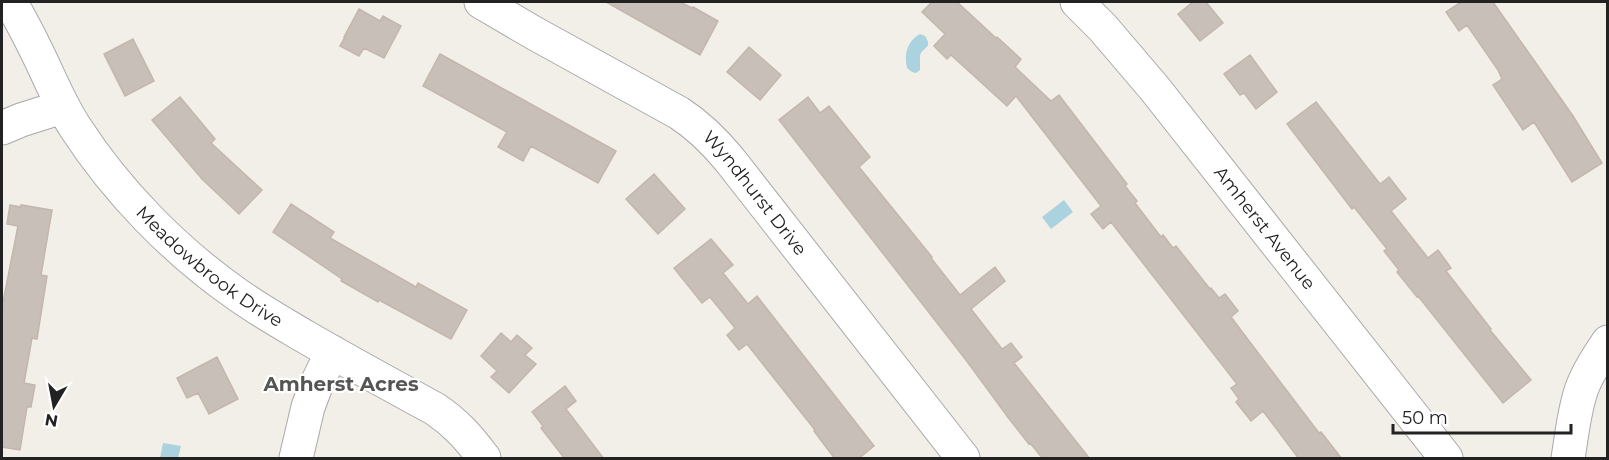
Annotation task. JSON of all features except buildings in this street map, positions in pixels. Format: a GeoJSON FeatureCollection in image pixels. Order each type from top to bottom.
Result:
{"type":"FeatureCollection","features":[{"type":"Feature","properties":{"kind":"street","name":"Meadowbrook Drive"},"geometry":{"type":"LineString","coordinates":[[11,2],[62,107],[96,156],[115,181],[189,256],[239,296],[332,352],[435,409],[460,428],[484,459]]}},
{"type":"Feature","properties":{"kind":"street","name":"Wyndhurst Drive"},"geometry":{"type":"LineString","coordinates":[[481,2],[679,113],[697,125],[715,142],[963,459]]}},
{"type":"Feature","properties":{"kind":"street","name":"Amherst Avenue"},"geometry":{"type":"LineString","coordinates":[[1077,2],[1119,45],[1155,89],[1446,459]]}},
{"type":"Feature","properties":{"kind":"street"},"geometry":{"type":"LineString","coordinates":[[2,128],[62,107]]}},
{"type":"Feature","properties":{"kind":"street"},"geometry":{"type":"LineString","coordinates":[[1561,453],[1582,388],[1592,366],[1608,342]]}},
{"type":"Feature","properties":{"kind":"street"},"geometry":{"type":"LineString","coordinates":[[296,459],[308,407],[332,352]]}},
{"type":"Feature","properties":{"kind":"water"},"geometry":{"type":"Polygon","coordinates":[[[920,34],[925,36],[928,45],[920,55],[920,70],[916,73],[907,68],[906,53],[909,44],[920,34]]]}},
{"type":"Feature","properties":{"kind":"water"},"geometry":{"type":"Polygon","coordinates":[[[1064,200],[1073,212],[1051,229],[1042,217],[1064,200]]]}},
{"type":"Feature","properties":{"kind":"water"},"geometry":{"type":"Polygon","coordinates":[[[163,443],[181,446],[178,458],[160,458],[163,443]]]}},
{"type":"Feature","properties":{"kind":"district","name":"Amherst Acres"},"geometry":{"type":"Point","coordinates":[341,384]}}]}
